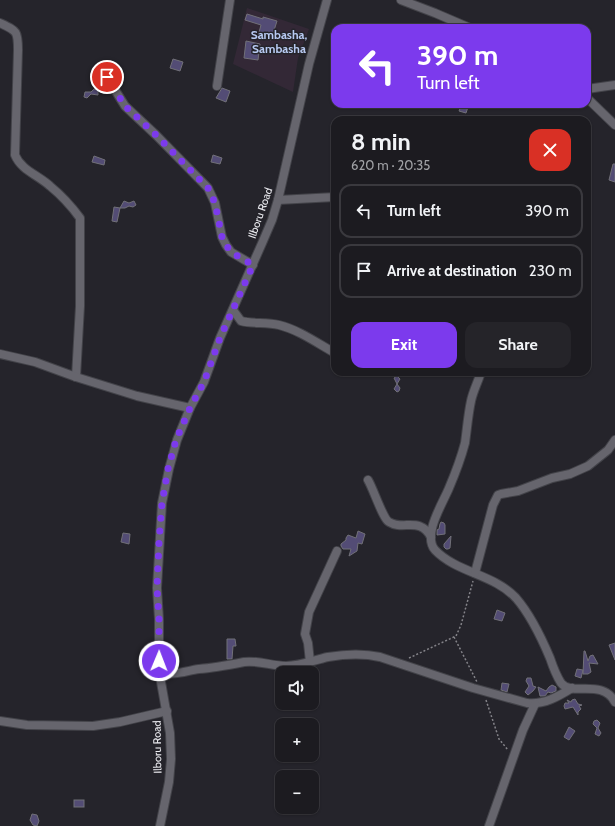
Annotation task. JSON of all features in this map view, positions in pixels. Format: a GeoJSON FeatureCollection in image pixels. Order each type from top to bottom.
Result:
{"type":"FeatureCollection","features":[{"type":"Feature","properties":{"kind":"street"},"geometry":{"type":"LineString","coordinates":[[216,86],[230,0]]}},
{"type":"Feature","properties":{"kind":"street","name":"Ilboru Road"},"geometry":{"type":"LineString","coordinates":[[160,826],[169,782],[171,759],[170,733],[167,711],[162,692],[160,672],[157,588],[162,503],[168,469],[176,440],[190,408],[204,382],[220,338],[272,220],[278,200],[309,64],[327,0]]}},
{"type":"Feature","properties":{"kind":"street"},"geometry":{"type":"LineString","coordinates":[[402,0],[461,24]]}},
{"type":"Feature","properties":{"kind":"street"},"geometry":{"type":"LineString","coordinates":[[0,23],[15,30],[18,35],[15,155],[21,165],[51,186],[80,218],[80,306],[76,377]]}},
{"type":"Feature","properties":{"kind":"street"},"geometry":{"type":"LineString","coordinates":[[107,77],[125,106],[208,188],[215,203],[222,237],[226,245],[231,252],[253,265]]}},
{"type":"Feature","properties":{"kind":"street"},"geometry":{"type":"LineString","coordinates":[[591,88],[615,85]]}},
{"type":"Feature","properties":{"kind":"street"},"geometry":{"type":"LineString","coordinates":[[591,102],[615,125]]}},
{"type":"Feature","properties":{"kind":"street"},"geometry":{"type":"LineString","coordinates":[[278,200],[331,197]]}},
{"type":"Feature","properties":{"kind":"street"},"geometry":{"type":"LineString","coordinates":[[233,310],[241,321],[268,323],[294,330],[331,351]]}},
{"type":"Feature","properties":{"kind":"street"},"geometry":{"type":"LineString","coordinates":[[0,354],[35,362],[136,396],[190,408]]}},
{"type":"Feature","properties":{"kind":"street"},"geometry":{"type":"LineString","coordinates":[[431,537],[434,521],[450,487],[462,454],[471,399],[480,376]]}},
{"type":"Feature","properties":{"kind":"street"},"geometry":{"type":"LineString","coordinates":[[476,573],[493,505],[498,495],[518,491],[552,478],[570,474],[588,466],[604,453],[615,440]]}},
{"type":"Feature","properties":{"kind":"street"},"geometry":{"type":"LineString","coordinates":[[368,480],[388,522],[424,527],[428,530],[434,548],[449,562],[494,581],[515,597],[531,622],[544,646],[554,671],[563,685],[572,688],[588,688],[603,691],[615,702]]}},
{"type":"Feature","properties":{"kind":"street"},"geometry":{"type":"LineString","coordinates":[[310,662],[308,643],[305,634],[306,623],[309,612],[337,551]]}},
{"type":"Feature","properties":{"kind":"street"},"geometry":{"type":"LineString","coordinates":[[160,672],[165,674],[180,674],[198,669],[208,669],[246,662],[287,666],[347,655],[366,654],[380,657],[516,701],[535,704],[548,701],[572,688]]}},
{"type":"Feature","properties":{"kind":"street"},"geometry":{"type":"LineString","coordinates":[[489,826],[523,730],[535,704]]}},
{"type":"Feature","properties":{"kind":"street"},"geometry":{"type":"LineString","coordinates":[[0,721],[27,725],[93,726],[120,722],[167,711]]}},
{"type":"Feature","properties":{"kind":"path"},"geometry":{"type":"LineString","coordinates":[[408,659],[454,637],[458,633],[476,573]]}},
{"type":"Feature","properties":{"kind":"path"},"geometry":{"type":"LineString","coordinates":[[454,637],[481,690],[490,711],[499,739],[514,756]]}},
{"type":"Feature","properties":{"kind":"shaded area"},"geometry":{"type":"Polygon","coordinates":[[[247,8],[309,29],[298,58],[293,92],[233,64],[247,8]]]}},
{"type":"Feature","properties":{"kind":"building"},"geometry":{"type":"Polygon","coordinates":[[[247,14],[263,19],[263,17],[277,21],[271,40],[258,36],[261,25],[245,20],[247,14]]]}},
{"type":"Feature","properties":{"kind":"building"},"geometry":{"type":"Polygon","coordinates":[[[246,41],[260,44],[258,60],[244,58],[246,41]]]}},
{"type":"Feature","properties":{"kind":"building"},"geometry":{"type":"Polygon","coordinates":[[[173,59],[183,62],[180,71],[170,68],[173,59]]]}},
{"type":"Feature","properties":{"kind":"building"},"geometry":{"type":"Polygon","coordinates":[[[222,88],[230,91],[226,102],[216,98],[222,88]]]}},
{"type":"Feature","properties":{"kind":"building"},"geometry":{"type":"Polygon","coordinates":[[[94,89],[98,90],[98,95],[91,94],[87,98],[84,97],[85,92],[91,92],[94,89]]]}},
{"type":"Feature","properties":{"kind":"building"},"geometry":{"type":"Polygon","coordinates":[[[460,108],[468,108],[466,113],[459,111],[460,108]]]}},
{"type":"Feature","properties":{"kind":"building"},"geometry":{"type":"Polygon","coordinates":[[[213,155],[222,158],[220,164],[211,162],[213,155]]]}},
{"type":"Feature","properties":{"kind":"building"},"geometry":{"type":"Polygon","coordinates":[[[94,156],[105,160],[104,165],[92,162],[94,156]]]}},
{"type":"Feature","properties":{"kind":"building"},"geometry":{"type":"Polygon","coordinates":[[[613,164],[615,164],[615,182],[609,180],[613,164]]]}},
{"type":"Feature","properties":{"kind":"building"},"geometry":{"type":"Polygon","coordinates":[[[124,201],[129,203],[134,201],[136,205],[133,207],[129,206],[120,208],[124,201]]]}},
{"type":"Feature","properties":{"kind":"building"},"geometry":{"type":"Polygon","coordinates":[[[114,207],[120,208],[117,222],[112,221],[114,207]]]}},
{"type":"Feature","properties":{"kind":"building"},"geometry":{"type":"Polygon","coordinates":[[[397,376],[400,379],[397,384],[394,378],[397,376]]]}},
{"type":"Feature","properties":{"kind":"building"},"geometry":{"type":"Polygon","coordinates":[[[397,384],[400,388],[397,392],[394,389],[397,384]]]}},
{"type":"Feature","properties":{"kind":"building"},"geometry":{"type":"Polygon","coordinates":[[[441,522],[445,525],[445,534],[437,535],[437,530],[439,529],[441,522]]]}},
{"type":"Feature","properties":{"kind":"building"},"geometry":{"type":"Polygon","coordinates":[[[358,531],[365,534],[362,544],[358,543],[357,551],[349,556],[351,549],[343,549],[341,544],[346,540],[348,535],[356,538],[358,531]]]}},
{"type":"Feature","properties":{"kind":"building"},"geometry":{"type":"Polygon","coordinates":[[[123,533],[130,534],[129,544],[121,542],[123,533]]]}},
{"type":"Feature","properties":{"kind":"building"},"geometry":{"type":"Polygon","coordinates":[[[451,536],[450,548],[446,549],[444,544],[451,536]]]}},
{"type":"Feature","properties":{"kind":"building"},"geometry":{"type":"Polygon","coordinates":[[[497,610],[505,613],[502,621],[494,619],[497,610]]]}},
{"type":"Feature","properties":{"kind":"building"},"geometry":{"type":"Polygon","coordinates":[[[227,639],[235,639],[236,646],[233,646],[232,659],[227,659],[227,639]]]}},
{"type":"Feature","properties":{"kind":"building"},"geometry":{"type":"Polygon","coordinates":[[[615,643],[615,660],[609,645],[615,643]]]}},
{"type":"Feature","properties":{"kind":"building"},"geometry":{"type":"Polygon","coordinates":[[[584,651],[588,661],[590,656],[593,655],[598,664],[589,663],[591,672],[588,674],[583,674],[584,651]]]}},
{"type":"Feature","properties":{"kind":"building"},"geometry":{"type":"Polygon","coordinates":[[[577,669],[583,670],[581,678],[575,676],[577,669]]]}},
{"type":"Feature","properties":{"kind":"building"},"geometry":{"type":"Polygon","coordinates":[[[527,678],[531,678],[533,686],[536,687],[528,695],[525,692],[529,686],[526,681],[527,678]]]}},
{"type":"Feature","properties":{"kind":"building"},"geometry":{"type":"Polygon","coordinates":[[[502,683],[509,684],[507,692],[501,690],[502,683]]]}},
{"type":"Feature","properties":{"kind":"building"},"geometry":{"type":"Polygon","coordinates":[[[552,685],[556,687],[556,691],[551,693],[548,692],[545,696],[540,696],[538,687],[546,691],[552,685]]]}},
{"type":"Feature","properties":{"kind":"building"},"geometry":{"type":"Polygon","coordinates":[[[575,699],[578,704],[582,705],[579,706],[581,709],[578,712],[578,715],[573,707],[565,709],[564,706],[565,703],[569,703],[567,700],[571,702],[575,699]]]}},
{"type":"Feature","properties":{"kind":"building"},"geometry":{"type":"Polygon","coordinates":[[[597,720],[600,723],[598,728],[601,733],[599,736],[595,734],[597,728],[593,724],[594,721],[597,720]]]}},
{"type":"Feature","properties":{"kind":"building"},"geometry":{"type":"Polygon","coordinates":[[[569,727],[575,731],[569,740],[564,737],[569,727]]]}},
{"type":"Feature","properties":{"kind":"building"},"geometry":{"type":"Polygon","coordinates":[[[74,800],[84,800],[84,807],[74,807],[74,800]]]}},
{"type":"Feature","properties":{"kind":"building"},"geometry":{"type":"Polygon","coordinates":[[[32,814],[37,815],[39,821],[37,826],[33,825],[30,820],[32,814]]]}},
{"type":"Feature","properties":{"kind":"district","name":"Sambasha, Sambasha"},"geometry":{"type":"Point","coordinates":[279,42]}},
{"type":"Feature","properties":{"kind":"route"},"geometry":{"type":"LineString","coordinates":[[107,77],[125,106],[208,188],[215,203],[222,237],[226,245],[231,252],[253,265],[220,338],[204,382],[190,408],[176,440],[168,469],[162,503],[159,542],[157,588],[160,644],[159,661]]}}]}
